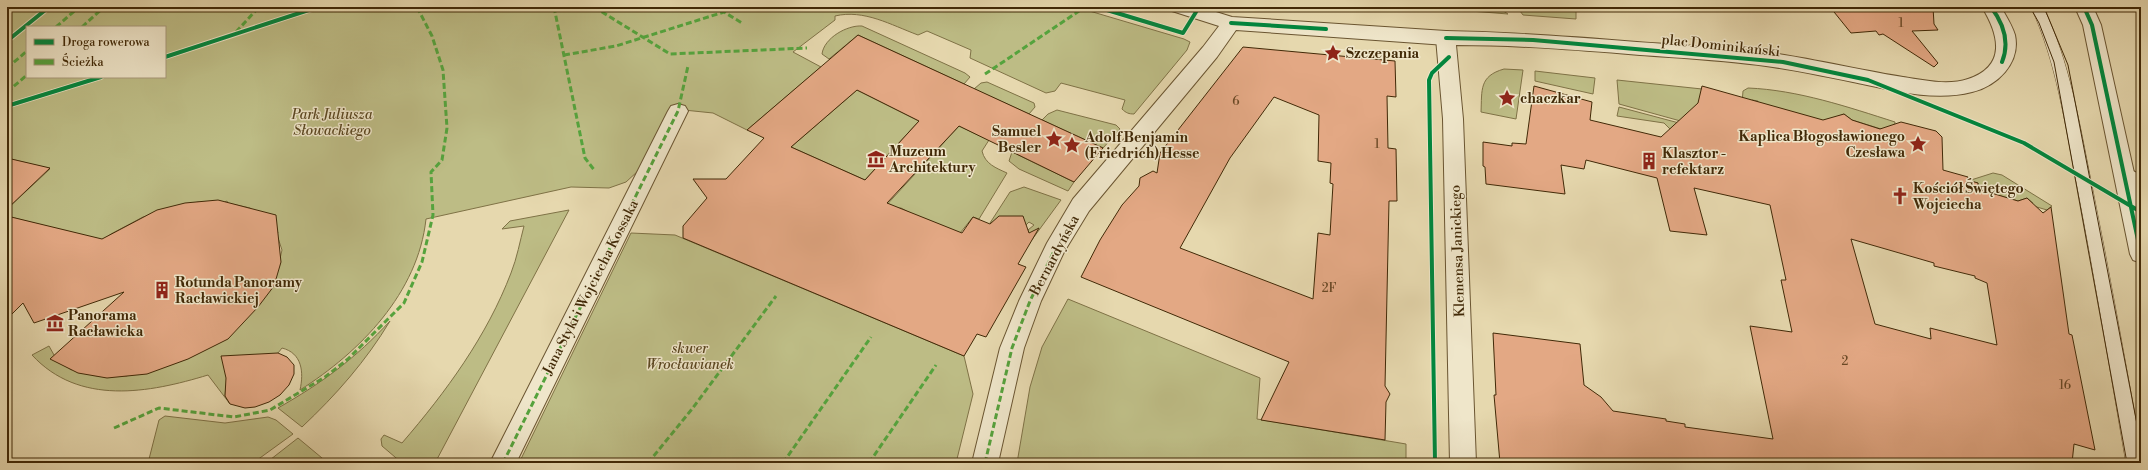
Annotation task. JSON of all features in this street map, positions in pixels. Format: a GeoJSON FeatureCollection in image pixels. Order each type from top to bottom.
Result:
{"type":"FeatureCollection","features":[{"type":"Feature","properties":{"kind":"street","name":"plac Dominikański"},"geometry":{"type":"LineString","coordinates":[[1179,7],[1231,23],[1446,38],[1534,40],[1783,62],[1868,80],[1939,90],[1954,89],[1981,82],[2000,67],[2005,56],[2007,41],[1997,14],[1991,7]]}},
{"type":"Feature","properties":{"kind":"street"},"geometry":{"type":"LineString","coordinates":[[2084,7],[2092,25],[2133,180],[2131,205],[2141,254]]}},
{"type":"Feature","properties":{"kind":"street","name":"Bernardyńska"},"geometry":{"type":"LineString","coordinates":[[985,463],[1016,334],[1030,300],[1055,248],[1081,205],[1210,52],[1231,23]]}},
{"type":"Feature","properties":{"kind":"street","name":"Klemensa Janickiego"},"geometry":{"type":"LineString","coordinates":[[1446,38],[1453,119],[1463,463]]}},
{"type":"Feature","properties":{"kind":"street","name":"Jana Styki i Wojciecha Kossaka"},"geometry":{"type":"LineString","coordinates":[[503,463],[678,111]]}},
{"type":"Feature","properties":{"kind":"lane"},"geometry":{"type":"LineString","coordinates":[[2037,7],[2045,23],[2060,64],[2104,289],[2135,463]]}},
{"type":"Feature","properties":{"kind":"green space","name":"Park Juliusza Słowackiego"},"geometry":{"type":"Polygon","coordinates":[[[7,7],[1076,7],[1190,42],[1187,50],[1134,114],[1132,114],[1122,109],[1125,100],[1061,83],[1055,91],[1046,93],[970,58],[971,50],[927,31],[918,35],[867,16],[846,14],[835,16],[835,20],[793,52],[821,67],[747,130],[713,113],[674,109],[638,171],[626,182],[609,188],[571,187],[426,219],[421,246],[411,272],[398,296],[364,339],[344,358],[300,390],[302,377],[298,359],[294,354],[282,348],[278,353],[226,385],[225,396],[230,404],[208,375],[162,387],[116,391],[93,388],[71,382],[51,371],[32,355],[49,346],[54,355],[71,370],[73,369],[97,376],[127,376],[279,263],[282,250],[277,235],[278,232],[250,208],[227,203],[228,202],[226,201],[224,203],[198,202],[143,217],[111,234],[102,241],[7,216],[7,209],[50,169],[7,158],[7,7]]]}},
{"type":"Feature","properties":{"kind":"green space"},"geometry":{"type":"Polygon","coordinates":[[[1458,7],[1497,7],[1508,14],[1458,10],[1458,7]]]}},
{"type":"Feature","properties":{"kind":"green space"},"geometry":{"type":"Polygon","coordinates":[[[1517,7],[1576,8],[1576,19],[1523,15],[1517,7]]]}},
{"type":"Feature","properties":{"kind":"green space"},"geometry":{"type":"Polygon","coordinates":[[[856,26],[862,26],[965,73],[970,77],[964,84],[858,35],[829,59],[822,54],[827,43],[837,34],[843,30],[856,26]]]}},
{"type":"Feature","properties":{"kind":"green space"},"geometry":{"type":"Polygon","coordinates":[[[1504,69],[1523,70],[1516,119],[1481,112],[1482,91],[1486,80],[1496,72],[1504,69]]]}},
{"type":"Feature","properties":{"kind":"green space"},"geometry":{"type":"Polygon","coordinates":[[[1535,71],[1595,78],[1593,94],[1535,81],[1535,71]]]}},
{"type":"Feature","properties":{"kind":"green space"},"geometry":{"type":"Polygon","coordinates":[[[1617,80],[1702,89],[1695,125],[1619,104],[1617,80]]]}},
{"type":"Feature","properties":{"kind":"green space"},"geometry":{"type":"Polygon","coordinates":[[[987,82],[1034,103],[1035,107],[1029,114],[974,89],[981,83],[987,82]]]}},
{"type":"Feature","properties":{"kind":"green space"},"geometry":{"type":"Polygon","coordinates":[[[1748,88],[1767,89],[1823,100],[1895,122],[1894,133],[1852,120],[1844,114],[1839,116],[1844,133],[1757,107],[1758,101],[1752,100],[1751,106],[1742,103],[1743,91],[1748,88]]]}},
{"type":"Feature","properties":{"kind":"green space"},"geometry":{"type":"Polygon","coordinates":[[[857,90],[919,121],[865,180],[791,147],[857,90]]]}},
{"type":"Feature","properties":{"kind":"green space"},"geometry":{"type":"Polygon","coordinates":[[[1619,107],[1694,127],[1671,130],[1664,123],[1617,116],[1619,107]]]}},
{"type":"Feature","properties":{"kind":"green space"},"geometry":{"type":"Polygon","coordinates":[[[1057,110],[1116,125],[1120,129],[1103,148],[1042,120],[1048,114],[1057,110]]]}},
{"type":"Feature","properties":{"kind":"green space"},"geometry":{"type":"Polygon","coordinates":[[[959,126],[989,140],[982,151],[983,155],[992,165],[1007,173],[979,219],[973,217],[956,238],[901,208],[882,210],[959,126]]]}},
{"type":"Feature","properties":{"kind":"green space"},"geometry":{"type":"Polygon","coordinates":[[[1012,152],[1074,182],[1068,191],[1019,169],[1009,161],[1012,152]]]}},
{"type":"Feature","properties":{"kind":"green space"},"geometry":{"type":"Polygon","coordinates":[[[1993,173],[2002,175],[2052,206],[2047,210],[2030,205],[2033,203],[2027,198],[2018,201],[1978,189],[1978,183],[1971,182],[1971,180],[1993,173]]]}},
{"type":"Feature","properties":{"kind":"green space"},"geometry":{"type":"Polygon","coordinates":[[[1024,187],[1061,200],[1031,241],[1028,230],[1034,225],[1029,222],[1024,227],[998,226],[992,222],[990,223],[1010,192],[1024,187]]]}},
{"type":"Feature","properties":{"kind":"green space"},"geometry":{"type":"Polygon","coordinates":[[[569,210],[435,463],[402,463],[382,446],[381,439],[384,435],[402,443],[434,404],[478,341],[511,273],[524,226],[502,229],[510,221],[569,210]]]}},
{"type":"Feature","properties":{"kind":"green space","name":"skwer Wrocławianek"},"geometry":{"type":"Polygon","coordinates":[[[631,233],[675,235],[964,356],[973,394],[956,463],[519,463],[631,233]]]}},
{"type":"Feature","properties":{"kind":"green space"},"geometry":{"type":"Polygon","coordinates":[[[1068,299],[1260,378],[1257,419],[1406,444],[1406,463],[1017,463],[1030,387],[1042,347],[1068,299]]]}},
{"type":"Feature","properties":{"kind":"green space"},"geometry":{"type":"Polygon","coordinates":[[[390,321],[361,364],[327,403],[302,427],[278,408],[338,369],[364,347],[390,321]]]}},
{"type":"Feature","properties":{"kind":"green space"},"geometry":{"type":"Polygon","coordinates":[[[165,416],[225,423],[268,417],[276,420],[293,434],[253,463],[148,463],[159,420],[165,416]]]}},
{"type":"Feature","properties":{"kind":"green space"},"geometry":{"type":"Polygon","coordinates":[[[298,438],[328,463],[266,463],[298,438]]]}},
{"type":"Feature","properties":{"kind":"building"},"geometry":{"type":"Polygon","coordinates":[[[1830,7],[1933,7],[1934,24],[1938,30],[1912,31],[1938,63],[1934,67],[1883,34],[1879,35],[1876,31],[1851,33],[1830,7]]]}},
{"type":"Feature","properties":{"kind":"building"},"geometry":{"type":"Polygon","coordinates":[[[858,35],[1103,148],[1074,182],[959,126],[887,203],[962,233],[973,217],[990,224],[999,216],[1023,216],[1029,233],[1039,228],[1018,264],[1026,267],[986,337],[977,334],[964,356],[683,238],[683,226],[707,198],[693,179],[726,179],[764,138],[747,130],[858,35]],[[857,90],[791,147],[865,180],[919,121],[857,90]]]}},
{"type":"Feature","properties":{"kind":"building"},"geometry":{"type":"Polygon","coordinates":[[[1243,47],[1395,61],[1396,97],[1387,96],[1388,148],[1396,149],[1397,201],[1389,201],[1385,386],[1390,394],[1386,402],[1385,440],[1261,420],[1289,362],[1081,277],[1100,240],[1122,205],[1139,186],[1140,178],[1153,171],[1157,173],[1160,153],[1243,47]],[[1274,97],[1230,158],[1180,248],[1313,299],[1318,233],[1330,235],[1333,184],[1330,183],[1331,163],[1318,161],[1319,115],[1274,97]]]}},
{"type":"Feature","properties":{"kind":"building"},"geometry":{"type":"Polygon","coordinates":[[[1534,86],[1592,102],[1590,120],[1661,137],[1698,103],[1702,86],[1823,120],[1844,114],[1852,120],[1880,129],[1901,122],[1936,131],[1942,137],[1943,170],[1968,177],[1968,180],[1978,183],[1978,189],[2018,201],[2027,198],[2043,213],[2051,207],[2069,334],[2072,335],[2095,450],[2074,444],[2072,463],[1500,463],[1494,395],[1496,395],[1493,333],[1580,344],[1584,385],[1601,397],[1613,411],[1666,419],[1666,421],[1685,424],[1685,427],[1773,439],[1750,326],[1792,332],[1781,280],[1786,280],[1770,205],[1694,188],[1707,235],[1670,231],[1657,178],[1586,160],[1584,169],[1561,165],[1565,194],[1486,184],[1485,167],[1483,166],[1483,142],[1512,146],[1512,143],[1526,144],[1534,86]],[[1851,239],[1875,324],[1931,339],[1930,328],[1997,345],[1987,283],[1975,278],[1975,276],[1934,266],[1934,263],[1851,239]]]}},
{"type":"Feature","properties":{"kind":"building"},"geometry":{"type":"Polygon","coordinates":[[[7,158],[50,168],[7,209],[7,158]]]}},
{"type":"Feature","properties":{"kind":"building","name":"Rotunda Panoramy Racławickiej"},"geometry":{"type":"Polygon","coordinates":[[[218,200],[276,215],[281,262],[274,286],[258,307],[228,339],[188,359],[147,374],[107,378],[78,373],[50,359],[124,292],[34,323],[23,303],[7,319],[7,216],[102,239],[157,210],[185,203],[218,200]]]}},
{"type":"Feature","properties":{"kind":"building"},"geometry":{"type":"Polygon","coordinates":[[[278,353],[287,357],[294,365],[294,374],[289,385],[280,395],[269,402],[255,407],[245,408],[230,404],[225,396],[226,378],[221,356],[278,353]]]}},
{"type":"Feature","properties":{"kind":"tram line"},"geometry":{"type":"LineString","coordinates":[[2030,7],[2039,23],[2054,62],[2127,463]]}},
{"type":"Feature","properties":{"kind":"tram line"},"geometry":{"type":"LineString","coordinates":[[2044,7],[2068,65],[2141,445]]}},
{"type":"Feature","properties":{"kind":"marked path"},"geometry":{"type":"LineString","coordinates":[[57,26],[79,7]]}},
{"type":"Feature","properties":{"kind":"marked path"},"geometry":{"type":"LineString","coordinates":[[83,26],[104,7]]}},
{"type":"Feature","properties":{"kind":"marked path"},"geometry":{"type":"LineString","coordinates":[[236,32],[259,7]]}},
{"type":"Feature","properties":{"kind":"marked path"},"geometry":{"type":"LineString","coordinates":[[114,428],[159,408],[234,417],[270,410],[325,377],[348,359],[368,341],[404,303],[422,262],[433,215],[431,172],[442,160],[447,128],[443,70],[432,36],[417,7]]}},
{"type":"Feature","properties":{"kind":"marked path"},"geometry":{"type":"LineString","coordinates":[[554,7],[585,158],[595,171]]}},
{"type":"Feature","properties":{"kind":"marked path"},"geometry":{"type":"LineString","coordinates":[[594,7],[670,54],[807,48]]}},
{"type":"Feature","properties":{"kind":"marked path"},"geometry":{"type":"LineString","coordinates":[[985,74],[1085,7]]}},
{"type":"Feature","properties":{"kind":"marked path"},"geometry":{"type":"LineString","coordinates":[[564,55],[616,46],[724,12],[742,23]]}},
{"type":"Feature","properties":{"kind":"marked path"},"geometry":{"type":"LineString","coordinates":[[7,68],[26,52]]}},
{"type":"Feature","properties":{"kind":"marked path"},"geometry":{"type":"LineString","coordinates":[[503,463],[678,111],[688,66]]}},
{"type":"Feature","properties":{"kind":"marked path"},"geometry":{"type":"LineString","coordinates":[[7,92],[26,76]]}},
{"type":"Feature","properties":{"kind":"marked path"},"geometry":{"type":"LineString","coordinates":[[985,463],[1012,348],[1030,301],[1055,249]]}},
{"type":"Feature","properties":{"kind":"marked path"},"geometry":{"type":"LineString","coordinates":[[648,463],[692,409],[776,296]]}},
{"type":"Feature","properties":{"kind":"marked path"},"geometry":{"type":"LineString","coordinates":[[783,463],[871,337]]}},
{"type":"Feature","properties":{"kind":"marked path"},"geometry":{"type":"LineString","coordinates":[[869,463],[936,365]]}},
{"type":"Feature","properties":{"kind":"cycle path"},"geometry":{"type":"LineString","coordinates":[[7,41],[49,7]]}},
{"type":"Feature","properties":{"kind":"cycle path"},"geometry":{"type":"LineString","coordinates":[[166,57],[318,7]]}},
{"type":"Feature","properties":{"kind":"cycle path"},"geometry":{"type":"LineString","coordinates":[[1097,7],[1183,33],[1196,12]]}},
{"type":"Feature","properties":{"kind":"cycle path"},"geometry":{"type":"LineString","coordinates":[[1991,7],[1999,19],[2005,33],[2006,48],[2002,62]]}},
{"type":"Feature","properties":{"kind":"cycle path"},"geometry":{"type":"LineString","coordinates":[[2084,7],[2092,25],[2141,254]]}},
{"type":"Feature","properties":{"kind":"cycle path"},"geometry":{"type":"LineString","coordinates":[[1231,23],[1326,29]]}},
{"type":"Feature","properties":{"kind":"cycle path"},"geometry":{"type":"LineString","coordinates":[[1446,38],[1533,40],[1783,62],[1868,80],[1956,114],[2024,143],[2064,165],[2141,212]]}},
{"type":"Feature","properties":{"kind":"cycle path"},"geometry":{"type":"LineString","coordinates":[[1435,463],[1429,80],[1432,73],[1449,57]]}},
{"type":"Feature","properties":{"kind":"cycle path"},"geometry":{"type":"LineString","coordinates":[[7,106],[98,78]]}},
{"type":"Feature","properties":{"kind":"place","name":"Szczepania"},"geometry":{"type":"Point","coordinates":[1333,53]}},
{"type":"Feature","properties":{"kind":"place","name":"chaczkar"},"geometry":{"type":"Point","coordinates":[1507,98]}},
{"type":"Feature","properties":{"kind":"place","name":"Samuel Besler"},"geometry":{"type":"Point","coordinates":[1054,139]}},
{"type":"Feature","properties":{"kind":"place","name":"Kaplica Błogosławionego Czesława"},"geometry":{"type":"Point","coordinates":[1918,144]}},
{"type":"Feature","properties":{"kind":"place","name":"Adolf Benjamin (Friedrich) Hesse"},"geometry":{"type":"Point","coordinates":[1072,145]}},
{"type":"Feature","properties":{"kind":"place","name":"Muzeum Architektury"},"geometry":{"type":"Point","coordinates":[876,159]}},
{"type":"Feature","properties":{"kind":"place","name":"Klasztor - refektarz"},"geometry":{"type":"Point","coordinates":[1649,161]}},
{"type":"Feature","properties":{"kind":"place","name":"Kościół Świętego Wojciecha"},"geometry":{"type":"Point","coordinates":[1900,196]}},
{"type":"Feature","properties":{"kind":"place","name":"Rotunda Panoramy Racławickiej"},"geometry":{"type":"Point","coordinates":[162,290]}},
{"type":"Feature","properties":{"kind":"place","name":"Panorama Racławicka"},"geometry":{"type":"Point","coordinates":[55,323]}}]}
